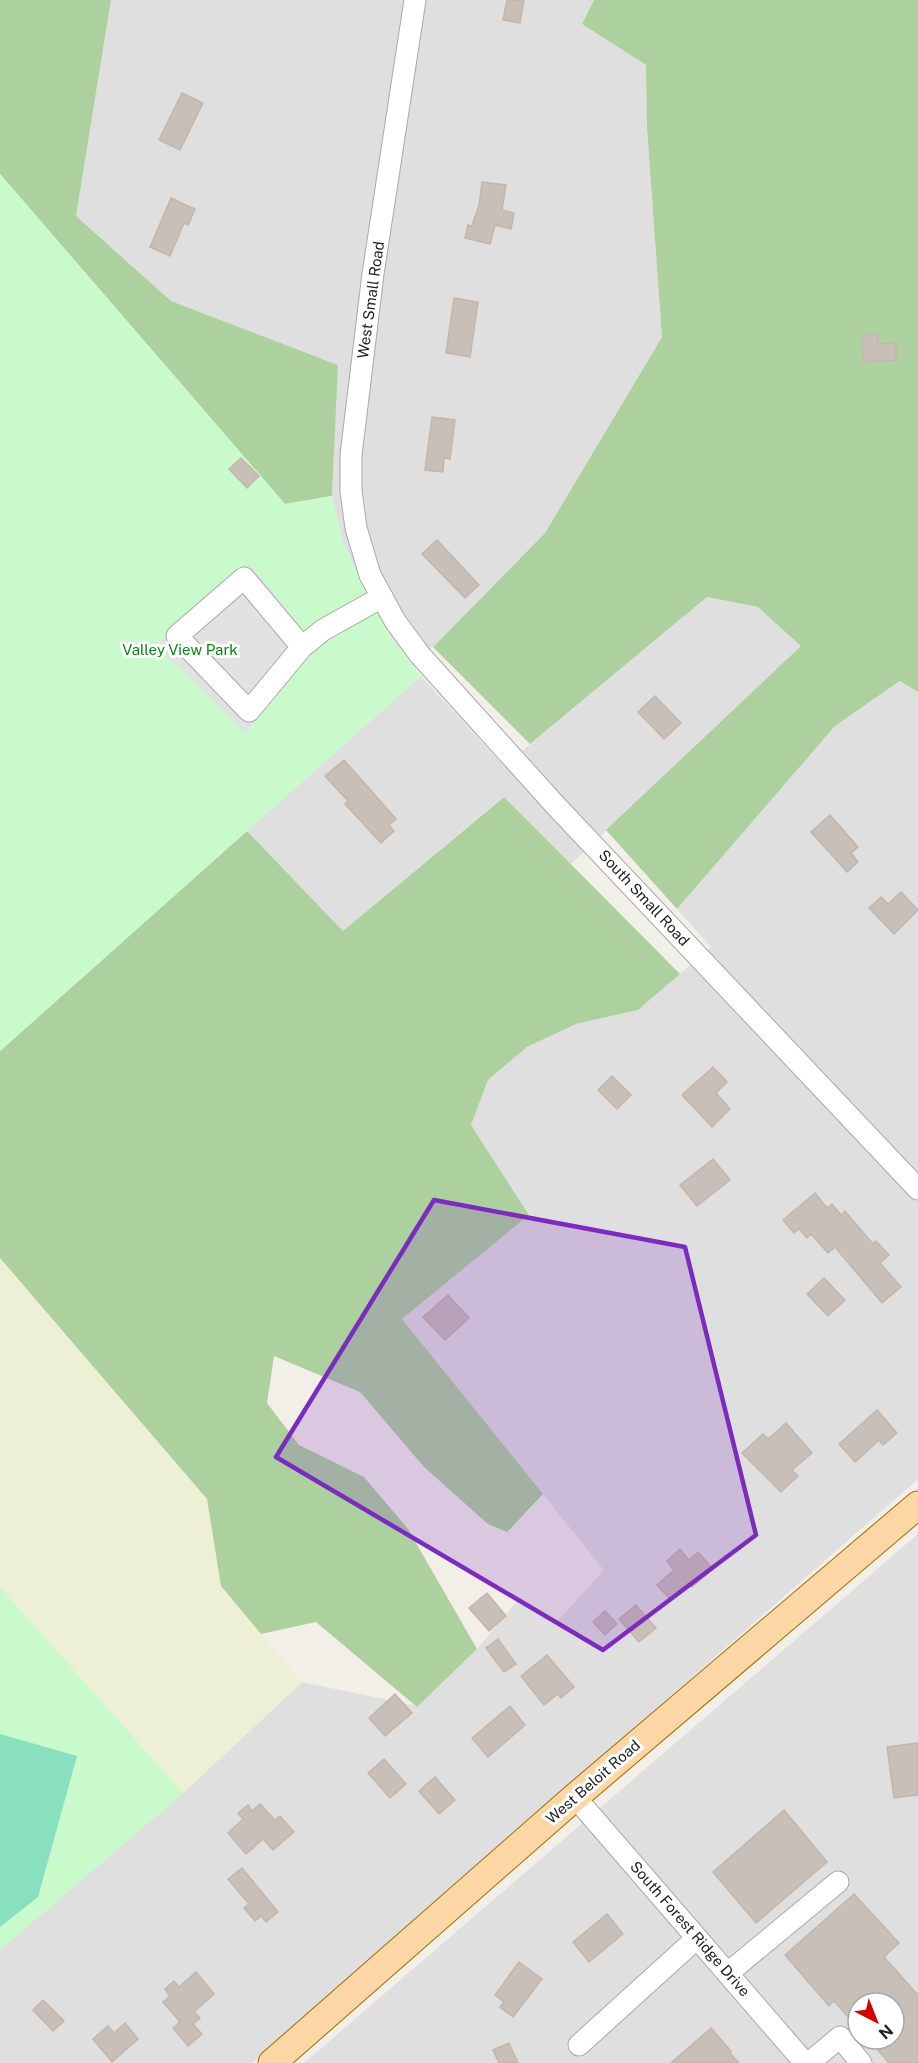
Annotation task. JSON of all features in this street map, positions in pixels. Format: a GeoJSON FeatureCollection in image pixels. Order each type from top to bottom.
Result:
{"type":"FeatureCollection","features":[{"type":"Feature","properties":{"kind":"main road","name":"West Beloit Road"},"geometry":{"type":"LineString","coordinates":[[272,2063],[575,1797],[918,1505]]}},
{"type":"Feature","properties":{"kind":"street","name":"West Small Road"},"geometry":{"type":"LineString","coordinates":[[382,597],[370,575],[356,528],[351,491],[351,455],[373,274],[415,0]]}},
{"type":"Feature","properties":{"kind":"street"},"geometry":{"type":"LineString","coordinates":[[302,647],[244,578],[177,636],[249,711],[302,647],[323,630],[382,597]]}},
{"type":"Feature","properties":{"kind":"street","name":"South Small Road"},"geometry":{"type":"LineString","coordinates":[[382,597],[395,621],[420,655],[541,789],[918,1189]]}},
{"type":"Feature","properties":{"kind":"street","name":"South Forest Ridge Drive"},"geometry":{"type":"LineString","coordinates":[[575,1797],[807,2063]]}},
{"type":"Feature","properties":{"kind":"street"},"geometry":{"type":"LineString","coordinates":[[728,1973],[838,1882]]}},
{"type":"Feature","properties":{"kind":"street"},"geometry":{"type":"LineString","coordinates":[[579,2045],[697,1938]]}},
{"type":"Feature","properties":{"kind":"street"},"geometry":{"type":"LineString","coordinates":[[807,2063],[840,2037],[861,2063]]}},
{"type":"Feature","properties":{"kind":"highlighted area"},"geometry":{"type":"Polygon","coordinates":[[[434,1200],[685,1247],[756,1535],[603,1650],[276,1457],[434,1200]]]}},
{"type":"Feature","properties":{"kind":"shaded area"},"geometry":{"type":"Polygon","coordinates":[[[111,0],[594,0],[582,24],[646,65],[647,129],[662,337],[545,533],[414,666],[392,639],[361,582],[343,542],[332,496],[338,365],[171,301],[76,216],[111,0]]]}},
{"type":"Feature","properties":{"kind":"shaded area"},"geometry":{"type":"Polygon","coordinates":[[[249,563],[316,647],[245,734],[156,646],[249,563]]]}},
{"type":"Feature","properties":{"kind":"shaded area"},"geometry":{"type":"Polygon","coordinates":[[[707,597],[758,607],[802,646],[570,865],[503,797],[343,931],[247,831],[421,676],[504,766],[707,597]]]}},
{"type":"Feature","properties":{"kind":"shaded area"},"geometry":{"type":"Polygon","coordinates":[[[901,681],[918,692],[918,1479],[252,2063],[0,2063],[0,1950],[183,1793],[302,1682],[417,1706],[477,1649],[519,1599],[557,1622],[604,1570],[402,1319],[529,1215],[471,1125],[488,1080],[527,1047],[576,1024],[638,1010],[711,947],[677,909],[835,726],[901,681]]]}},
{"type":"Feature","properties":{"kind":"shaded area"},"geometry":{"type":"Polygon","coordinates":[[[918,1534],[918,2063],[304,2063],[918,1534]]]}},
{"type":"Feature","properties":{"kind":"green space"},"geometry":{"type":"Polygon","coordinates":[[[0,0],[111,0],[76,216],[171,301],[338,365],[332,496],[285,504],[0,174],[0,0]]]}},
{"type":"Feature","properties":{"kind":"green space"},"geometry":{"type":"Polygon","coordinates":[[[594,0],[918,0],[918,692],[900,681],[835,726],[677,909],[606,830],[801,646],[758,607],[707,597],[530,744],[433,647],[545,533],[662,337],[647,129],[646,65],[582,24],[594,0]]]}},
{"type":"Feature","properties":{"kind":"green space","name":"Valley View Park"},"geometry":{"type":"Polygon","coordinates":[[[0,174],[285,504],[332,496],[343,542],[361,582],[392,639],[421,676],[0,1051],[0,174]]]}},
{"type":"Feature","properties":{"kind":"green space"},"geometry":{"type":"Polygon","coordinates":[[[504,797],[680,974],[638,1010],[576,1024],[527,1047],[488,1080],[471,1125],[529,1215],[402,1319],[543,1494],[507,1532],[488,1524],[424,1467],[360,1392],[274,1356],[267,1403],[299,1445],[364,1477],[408,1529],[477,1649],[417,1707],[316,1622],[261,1634],[221,1586],[207,1499],[0,1258],[0,1051],[247,831],[343,931],[504,797]]]}},
{"type":"Feature","properties":{"kind":"green space"},"geometry":{"type":"Polygon","coordinates":[[[0,1258],[207,1500],[221,1587],[302,1682],[183,1793],[0,1587],[0,1258]]]}},
{"type":"Feature","properties":{"kind":"green space"},"geometry":{"type":"Polygon","coordinates":[[[0,1587],[183,1793],[0,1950],[0,1587]]]}},
{"type":"Feature","properties":{"kind":"green space"},"geometry":{"type":"Polygon","coordinates":[[[0,1734],[77,1756],[38,1897],[0,1927],[0,1734]]]}},
{"type":"Feature","properties":{"kind":"building"},"geometry":{"type":"Polygon","coordinates":[[[507,0],[524,0],[520,23],[503,20],[507,0]]]}},
{"type":"Feature","properties":{"kind":"building"},"geometry":{"type":"Polygon","coordinates":[[[182,93],[203,103],[180,150],[159,140],[182,93]]]}},
{"type":"Feature","properties":{"kind":"building"},"geometry":{"type":"Polygon","coordinates":[[[482,182],[506,185],[502,210],[514,213],[511,229],[495,225],[490,244],[465,238],[468,225],[472,226],[479,205],[482,182]]]}},
{"type":"Feature","properties":{"kind":"building"},"geometry":{"type":"Polygon","coordinates":[[[171,198],[195,209],[188,225],[184,223],[170,256],[150,247],[171,198]]]}},
{"type":"Feature","properties":{"kind":"building"},"geometry":{"type":"Polygon","coordinates":[[[454,298],[478,302],[470,357],[446,353],[454,298]]]}},
{"type":"Feature","properties":{"kind":"building"},"geometry":{"type":"Polygon","coordinates":[[[878,334],[878,344],[896,343],[896,360],[863,362],[862,335],[878,334]]]}},
{"type":"Feature","properties":{"kind":"building"},"geometry":{"type":"Polygon","coordinates":[[[432,417],[455,420],[450,459],[444,458],[443,472],[425,470],[432,417]]]}},
{"type":"Feature","properties":{"kind":"building"},"geometry":{"type":"Polygon","coordinates":[[[241,458],[259,476],[247,488],[229,469],[241,458]]]}},
{"type":"Feature","properties":{"kind":"building"},"geometry":{"type":"Polygon","coordinates":[[[437,540],[479,585],[465,598],[422,554],[437,540]]]}},
{"type":"Feature","properties":{"kind":"building"},"geometry":{"type":"Polygon","coordinates":[[[655,696],[681,723],[664,739],[638,712],[655,696]]]}},
{"type":"Feature","properties":{"kind":"building"},"geometry":{"type":"Polygon","coordinates":[[[344,760],[396,819],[389,825],[394,831],[381,843],[345,804],[348,801],[325,776],[344,760]]]}},
{"type":"Feature","properties":{"kind":"building"},"geometry":{"type":"Polygon","coordinates":[[[830,815],[858,847],[851,853],[858,862],[847,872],[811,832],[830,815]]]}},
{"type":"Feature","properties":{"kind":"building"},"geometry":{"type":"Polygon","coordinates":[[[901,892],[918,910],[894,934],[869,908],[881,897],[888,904],[901,892]]]}},
{"type":"Feature","properties":{"kind":"building"},"geometry":{"type":"Polygon","coordinates":[[[713,1067],[727,1082],[716,1093],[730,1109],[712,1127],[682,1095],[713,1067]]]}},
{"type":"Feature","properties":{"kind":"building"},"geometry":{"type":"Polygon","coordinates":[[[612,1076],[631,1095],[617,1109],[598,1090],[612,1076]]]}},
{"type":"Feature","properties":{"kind":"building"},"geometry":{"type":"Polygon","coordinates":[[[713,1159],[730,1180],[697,1206],[680,1185],[713,1159]]]}},
{"type":"Feature","properties":{"kind":"building"},"geometry":{"type":"Polygon","coordinates":[[[815,1193],[827,1208],[832,1204],[841,1215],[845,1211],[873,1244],[876,1241],[889,1255],[880,1263],[901,1287],[882,1303],[835,1247],[828,1253],[811,1234],[807,1238],[799,1229],[794,1233],[783,1220],[815,1193]]]}},
{"type":"Feature","properties":{"kind":"building"},"geometry":{"type":"Polygon","coordinates":[[[824,1278],[845,1300],[828,1316],[807,1294],[824,1278]]]}},
{"type":"Feature","properties":{"kind":"building"},"geometry":{"type":"Polygon","coordinates":[[[448,1295],[469,1318],[445,1340],[423,1317],[448,1295]]]}},
{"type":"Feature","properties":{"kind":"building"},"geometry":{"type":"Polygon","coordinates":[[[877,1410],[897,1433],[883,1445],[879,1440],[855,1462],[839,1444],[877,1410]]]}},
{"type":"Feature","properties":{"kind":"building"},"geometry":{"type":"Polygon","coordinates":[[[786,1423],[812,1453],[792,1470],[798,1476],[781,1492],[742,1453],[763,1434],[768,1439],[786,1423]]]}},
{"type":"Feature","properties":{"kind":"building"},"geometry":{"type":"Polygon","coordinates":[[[680,1549],[689,1560],[698,1552],[713,1569],[692,1587],[688,1583],[670,1599],[657,1585],[674,1570],[667,1561],[680,1549]]]}},
{"type":"Feature","properties":{"kind":"building"},"geometry":{"type":"Polygon","coordinates":[[[487,1593],[506,1616],[489,1631],[469,1608],[487,1593]]]}},
{"type":"Feature","properties":{"kind":"building"},"geometry":{"type":"Polygon","coordinates":[[[636,1605],[656,1628],[639,1642],[619,1619],[636,1605]]]}},
{"type":"Feature","properties":{"kind":"building"},"geometry":{"type":"Polygon","coordinates":[[[605,1611],[617,1624],[605,1635],[593,1622],[605,1611]]]}},
{"type":"Feature","properties":{"kind":"building"},"geometry":{"type":"Polygon","coordinates":[[[498,1639],[516,1664],[504,1672],[486,1648],[498,1639]]]}},
{"type":"Feature","properties":{"kind":"building"},"geometry":{"type":"Polygon","coordinates":[[[547,1655],[574,1687],[561,1698],[558,1694],[544,1705],[521,1676],[547,1655]]]}},
{"type":"Feature","properties":{"kind":"building"},"geometry":{"type":"Polygon","coordinates":[[[395,1694],[412,1713],[385,1736],[369,1718],[395,1694]]]}},
{"type":"Feature","properties":{"kind":"building"},"geometry":{"type":"Polygon","coordinates":[[[510,1706],[525,1725],[488,1757],[472,1738],[510,1706]]]}},
{"type":"Feature","properties":{"kind":"building"},"geometry":{"type":"Polygon","coordinates":[[[918,1743],[918,1795],[894,1798],[887,1747],[918,1743]]]}},
{"type":"Feature","properties":{"kind":"building"},"geometry":{"type":"Polygon","coordinates":[[[384,1759],[406,1784],[390,1798],[368,1773],[384,1759]]]}},
{"type":"Feature","properties":{"kind":"building"},"geometry":{"type":"Polygon","coordinates":[[[435,1777],[455,1800],[439,1814],[419,1791],[435,1777]]]}},
{"type":"Feature","properties":{"kind":"building"},"geometry":{"type":"Polygon","coordinates":[[[260,1804],[275,1820],[280,1816],[294,1832],[273,1850],[263,1839],[246,1854],[228,1833],[243,1819],[238,1813],[248,1805],[252,1811],[260,1804]]]}},
{"type":"Feature","properties":{"kind":"building"},"geometry":{"type":"Polygon","coordinates":[[[784,1810],[827,1862],[756,1923],[713,1872],[784,1810]]]}},
{"type":"Feature","properties":{"kind":"building"},"geometry":{"type":"Polygon","coordinates":[[[242,1868],[278,1912],[266,1922],[261,1916],[255,1921],[244,1908],[249,1904],[228,1879],[242,1868]]]}},
{"type":"Feature","properties":{"kind":"building"},"geometry":{"type":"Polygon","coordinates":[[[854,1894],[899,1943],[884,1957],[918,1995],[918,2063],[889,2063],[878,2051],[906,2051],[906,1991],[846,1991],[846,2014],[834,2001],[829,2006],[785,1955],[854,1894]]]}},
{"type":"Feature","properties":{"kind":"building"},"geometry":{"type":"Polygon","coordinates":[[[607,1914],[623,1934],[589,1962],[573,1942],[607,1914]]]}},
{"type":"Feature","properties":{"kind":"building"},"geometry":{"type":"Polygon","coordinates":[[[519,1962],[542,1979],[513,2017],[500,2007],[504,2002],[495,1995],[519,1962]]]}},
{"type":"Feature","properties":{"kind":"building"},"geometry":{"type":"Polygon","coordinates":[[[196,1972],[214,1994],[194,2012],[200,2018],[193,2024],[202,2034],[188,2046],[173,2028],[180,2022],[163,2002],[170,1996],[165,1989],[174,1981],[179,1987],[196,1972]]]}},
{"type":"Feature","properties":{"kind":"building"},"geometry":{"type":"Polygon","coordinates":[[[43,2000],[64,2021],[53,2031],[33,2010],[43,2000]]]}},
{"type":"Feature","properties":{"kind":"building"},"geometry":{"type":"Polygon","coordinates":[[[125,2023],[138,2039],[112,2062],[93,2039],[108,2026],[114,2033],[125,2023]]]}},
{"type":"Feature","properties":{"kind":"building"},"geometry":{"type":"Polygon","coordinates":[[[711,2028],[739,2063],[671,2063],[711,2028]]]}},
{"type":"Feature","properties":{"kind":"building"},"geometry":{"type":"Polygon","coordinates":[[[509,2043],[518,2063],[499,2063],[493,2050],[509,2043]]]}}]}
